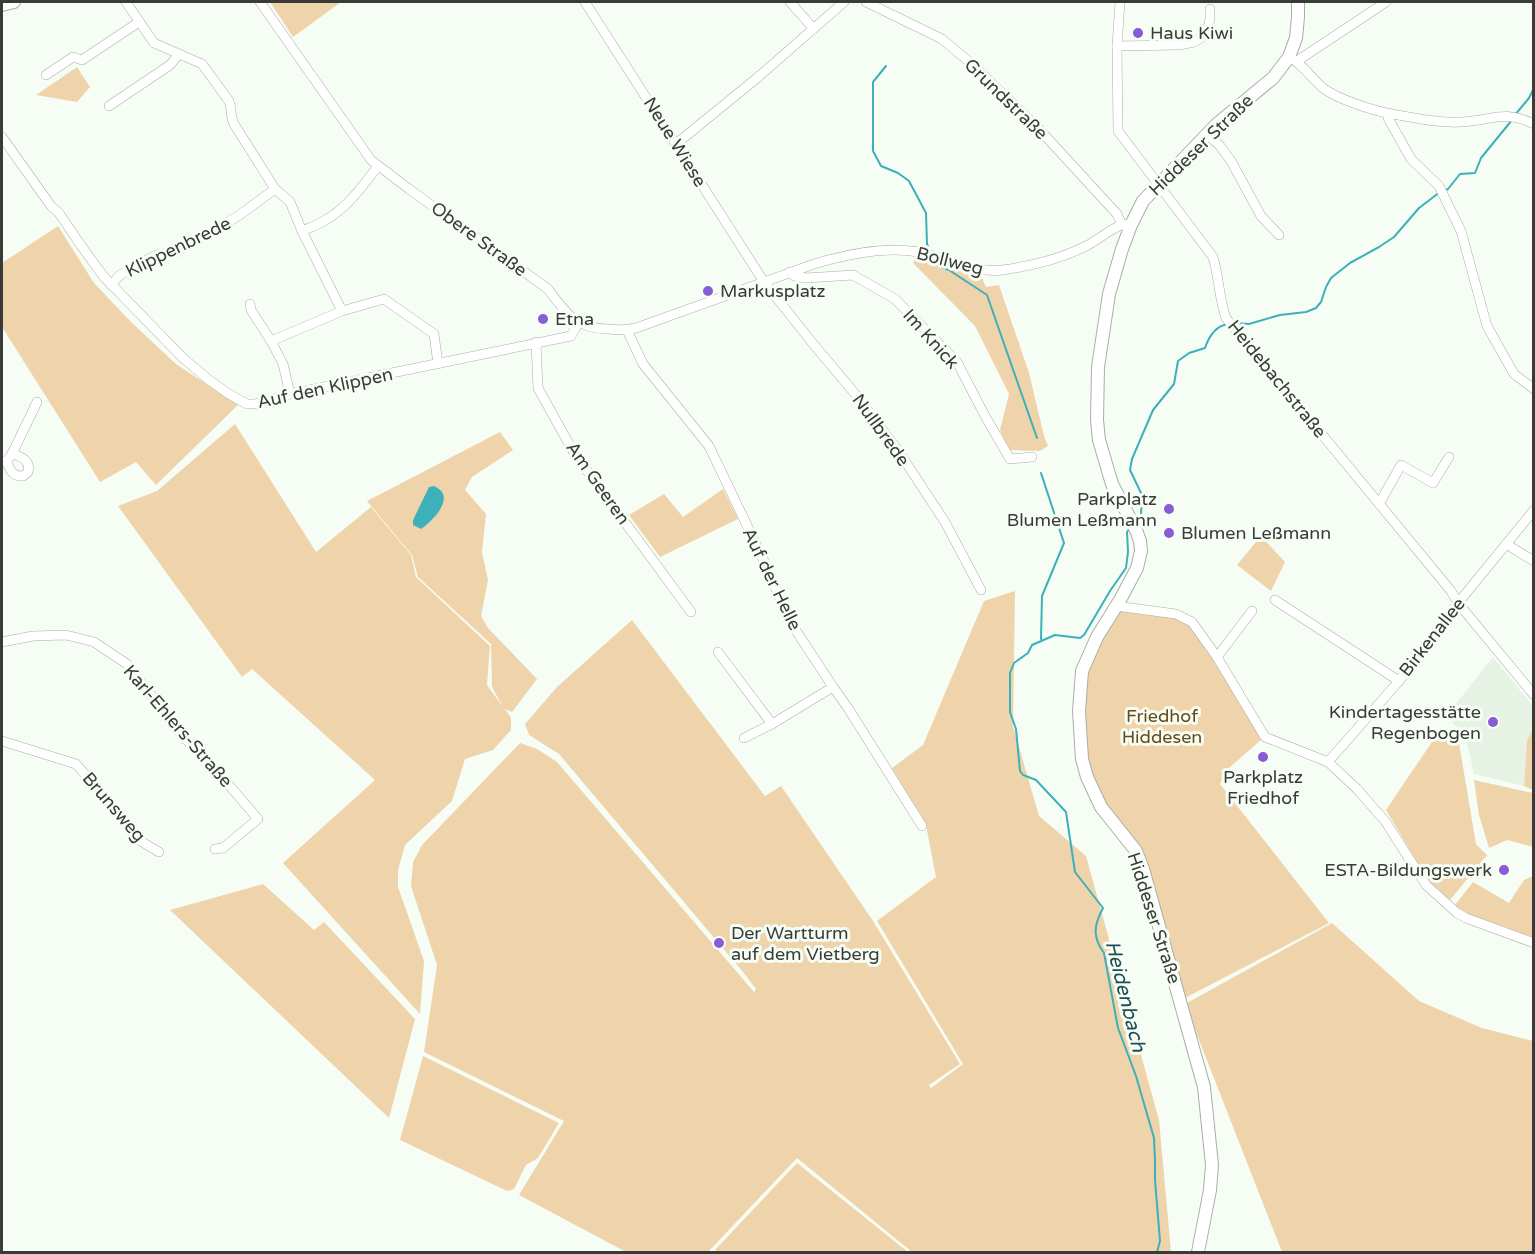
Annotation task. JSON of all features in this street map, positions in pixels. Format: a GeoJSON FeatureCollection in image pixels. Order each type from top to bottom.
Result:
{"type":"FeatureCollection","features":[{"type":"Feature","properties":{"kind":"main road"},"geometry":{"type":"LineString","coordinates":[[2,5],[14,2]]}},
{"type":"Feature","properties":{"kind":"main road","name":"Hiddeser Straße"},"geometry":{"type":"LineString","coordinates":[[1198,1252],[1210,1190],[1212,1165],[1204,1087],[1140,860],[1136,851],[1101,807],[1087,777],[1082,759],[1079,711],[1082,671],[1097,636],[1137,568],[1140,540],[1112,484],[1099,440],[1098,367],[1107,303],[1126,225],[1143,201],[1207,134],[1293,59],[1298,2]]}},
{"type":"Feature","properties":{"kind":"street"},"geometry":{"type":"LineString","coordinates":[[126,2],[154,43],[202,64],[229,100],[234,124],[276,189],[290,202],[342,311]]}},
{"type":"Feature","properties":{"kind":"street","name":"Obere Straße"},"geometry":{"type":"LineString","coordinates":[[260,2],[371,160],[548,289],[562,308],[578,323]]}},
{"type":"Feature","properties":{"kind":"street","name":"Neue Wiese"},"geometry":{"type":"LineString","coordinates":[[585,2],[764,282]]}},
{"type":"Feature","properties":{"kind":"street"},"geometry":{"type":"LineString","coordinates":[[790,2],[813,28]]}},
{"type":"Feature","properties":{"kind":"street"},"geometry":{"type":"LineString","coordinates":[[676,144],[757,78],[844,2]]}},
{"type":"Feature","properties":{"kind":"street","name":"Grundstraße"},"geometry":{"type":"LineString","coordinates":[[866,2],[942,39],[973,64],[1038,128],[1126,225]]}},
{"type":"Feature","properties":{"kind":"street","name":"Heidebachstraße"},"geometry":{"type":"LineString","coordinates":[[1120,2],[1117,46],[1118,131],[1213,257],[1226,318],[1451,591],[1458,603],[1533,695]]}},
{"type":"Feature","properties":{"kind":"street"},"geometry":{"type":"LineString","coordinates":[[1386,2],[1293,59],[1323,88],[1338,97],[1390,114],[1462,122],[1501,115],[1524,119],[1533,124]]}},
{"type":"Feature","properties":{"kind":"street"},"geometry":{"type":"LineString","coordinates":[[1117,46],[1179,45],[1194,42],[1206,35],[1210,9]]}},
{"type":"Feature","properties":{"kind":"street"},"geometry":{"type":"LineString","coordinates":[[46,75],[73,57],[82,60],[139,22]]}},
{"type":"Feature","properties":{"kind":"street"},"geometry":{"type":"LineString","coordinates":[[109,106],[170,65],[179,54]]}},
{"type":"Feature","properties":{"kind":"street"},"geometry":{"type":"LineString","coordinates":[[1390,114],[1388,118],[1412,159],[1439,186],[1461,231],[1487,326],[1514,374],[1533,389]]}},
{"type":"Feature","properties":{"kind":"street"},"geometry":{"type":"LineString","coordinates":[[1207,134],[1231,160],[1261,216],[1279,235]]}},
{"type":"Feature","properties":{"kind":"street","name":"Auf den Klippen"},"geometry":{"type":"LineString","coordinates":[[2,137],[111,285],[183,358],[209,380],[247,404],[571,336],[578,323]]}},
{"type":"Feature","properties":{"kind":"street"},"geometry":{"type":"LineString","coordinates":[[302,231],[323,222],[338,212],[353,198],[378,166]]}},
{"type":"Feature","properties":{"kind":"street","name":"Klippenbrede"},"geometry":{"type":"LineString","coordinates":[[111,285],[120,275],[156,255],[176,252],[238,216],[276,189]]}},
{"type":"Feature","properties":{"kind":"street","name":"Bollweg"},"geometry":{"type":"LineString","coordinates":[[764,282],[838,257],[894,249],[917,251],[990,271],[1004,270],[1062,257],[1126,225]]}},
{"type":"Feature","properties":{"kind":"street","name":"Im Knick"},"geometry":{"type":"LineString","coordinates":[[790,272],[794,276],[806,278],[853,275],[895,299],[957,362],[1010,459],[1032,457]]}},
{"type":"Feature","properties":{"kind":"street"},"geometry":{"type":"LineString","coordinates":[[578,323],[595,329],[627,330],[764,282]]}},
{"type":"Feature","properties":{"kind":"street","name":"Nullbrede"},"geometry":{"type":"LineString","coordinates":[[764,282],[897,448],[945,522],[981,590]]}},
{"type":"Feature","properties":{"kind":"street"},"geometry":{"type":"LineString","coordinates":[[271,341],[342,311],[384,299],[434,334],[438,364]]}},
{"type":"Feature","properties":{"kind":"street"},"geometry":{"type":"LineString","coordinates":[[250,304],[283,364],[290,394]]}},
{"type":"Feature","properties":{"kind":"street","name":"Auf der Helle"},"geometry":{"type":"LineString","coordinates":[[627,330],[643,364],[708,446],[765,563],[789,620],[849,708],[922,826]]}},
{"type":"Feature","properties":{"kind":"street","name":"Am Geeren"},"geometry":{"type":"LineString","coordinates":[[536,342],[538,388],[574,453],[691,612]]}},
{"type":"Feature","properties":{"kind":"street"},"geometry":{"type":"LineString","coordinates":[[6,458],[38,402]]}},
{"type":"Feature","properties":{"kind":"street"},"geometry":{"type":"LineString","coordinates":[[1379,504],[1401,465],[1433,483],[1449,457]]}},
{"type":"Feature","properties":{"kind":"street","name":"Birkenallee"},"geometry":{"type":"LineString","coordinates":[[1328,762],[1399,681],[1533,510]]}},
{"type":"Feature","properties":{"kind":"street"},"geometry":{"type":"LineString","coordinates":[[1506,544],[1533,561]]}},
{"type":"Feature","properties":{"kind":"street"},"geometry":{"type":"LineString","coordinates":[[1275,600],[1399,681]]}},
{"type":"Feature","properties":{"kind":"street"},"geometry":{"type":"LineString","coordinates":[[1116,606],[1176,614],[1192,622],[1217,657],[1265,737],[1328,762],[1357,789],[1389,826],[1426,885],[1457,913],[1533,943]]}},
{"type":"Feature","properties":{"kind":"street"},"geometry":{"type":"LineString","coordinates":[[1217,657],[1251,611]]}},
{"type":"Feature","properties":{"kind":"street","name":"Karl-Ehlers-Straße"},"geometry":{"type":"LineString","coordinates":[[2,642],[33,636],[66,635],[94,642],[127,664],[185,740],[199,750],[258,819],[223,848],[215,849]]}},
{"type":"Feature","properties":{"kind":"street"},"geometry":{"type":"LineString","coordinates":[[718,652],[772,724]]}},
{"type":"Feature","properties":{"kind":"street"},"geometry":{"type":"LineString","coordinates":[[744,738],[833,687]]}},
{"type":"Feature","properties":{"kind":"street","name":"Brunsweg"},"geometry":{"type":"LineString","coordinates":[[2,741],[76,764],[107,799],[137,839],[159,852]]}},
{"type":"Feature","properties":{"kind":"shaded area","name":"Kindertagesstätte Regenbogen"},"geometry":{"type":"Polygon","coordinates":[[[1493,657],[1533,706],[1533,729],[1527,742],[1524,786],[1474,774],[1466,739],[1447,715],[1493,657]]]}},
{"type":"Feature","properties":{"kind":"green space"},"geometry":{"type":"Polygon","coordinates":[[[270,2],[341,2],[293,37],[270,2]]]}},
{"type":"Feature","properties":{"kind":"green space"},"geometry":{"type":"Polygon","coordinates":[[[77,67],[90,87],[77,102],[36,95],[77,67]]]}},
{"type":"Feature","properties":{"kind":"green space"},"geometry":{"type":"Polygon","coordinates":[[[58,226],[94,283],[131,322],[176,364],[238,405],[156,485],[136,462],[100,482],[2,327],[2,263],[58,226]]]}},
{"type":"Feature","properties":{"kind":"green space"},"geometry":{"type":"Polygon","coordinates":[[[918,256],[980,274],[986,287],[999,285],[1029,373],[1048,446],[1040,451],[1009,450],[1000,430],[1009,394],[975,326],[913,263],[918,256]]]}},
{"type":"Feature","properties":{"kind":"green space"},"geometry":{"type":"Polygon","coordinates":[[[235,424],[316,552],[371,507],[411,555],[416,577],[490,646],[487,685],[503,707],[492,687],[491,644],[418,577],[412,555],[367,501],[500,432],[513,450],[472,477],[465,490],[486,514],[482,552],[488,580],[481,616],[488,628],[537,679],[512,712],[505,709],[511,718],[511,730],[493,750],[465,759],[452,801],[405,845],[398,870],[398,887],[424,961],[420,1014],[283,863],[375,780],[252,669],[242,677],[118,506],[157,491],[235,424]],[[430,487],[413,520],[421,529],[433,519],[440,489],[430,487]]]}},
{"type":"Feature","properties":{"kind":"green space"},"geometry":{"type":"Polygon","coordinates":[[[723,489],[738,519],[660,557],[629,515],[664,494],[683,517],[723,489]]]}},
{"type":"Feature","properties":{"kind":"green space"},"geometry":{"type":"Polygon","coordinates":[[[1261,536],[1285,562],[1271,591],[1237,565],[1261,536]]]}},
{"type":"Feature","properties":{"kind":"green space"},"geometry":{"type":"Polygon","coordinates":[[[1015,591],[1013,726],[1039,816],[1086,856],[1159,1120],[1171,1252],[912,1252],[797,1158],[708,1252],[626,1252],[519,1195],[564,1121],[424,1052],[437,965],[411,886],[413,862],[422,845],[520,743],[537,749],[557,762],[754,992],[756,989],[743,972],[559,754],[529,735],[525,724],[557,687],[632,620],[765,796],[781,786],[873,921],[960,1064],[929,1085],[931,1088],[963,1064],[877,921],[936,877],[926,825],[892,768],[923,745],[984,601],[1015,591]]]}},
{"type":"Feature","properties":{"kind":"green space","name":"Friedhof Hiddesen"},"geometry":{"type":"Polygon","coordinates":[[[1119,611],[1176,617],[1192,626],[1262,739],[1229,768],[1220,784],[1329,923],[1185,998],[1138,850],[1104,804],[1090,775],[1084,730],[1082,689],[1092,654],[1119,611]]]}},
{"type":"Feature","properties":{"kind":"green space"},"geometry":{"type":"Polygon","coordinates":[[[1533,729],[1533,790],[1524,786],[1527,741],[1533,729]]]}},
{"type":"Feature","properties":{"kind":"green space"},"geometry":{"type":"Polygon","coordinates":[[[1440,730],[1453,746],[1459,743],[1476,844],[1487,855],[1450,900],[1428,880],[1386,810],[1440,730]]]}},
{"type":"Feature","properties":{"kind":"green space"},"geometry":{"type":"Polygon","coordinates":[[[1474,780],[1533,793],[1533,847],[1507,840],[1489,848],[1479,815],[1474,780]]]}},
{"type":"Feature","properties":{"kind":"green space"},"geometry":{"type":"Polygon","coordinates":[[[1533,876],[1533,940],[1473,918],[1455,905],[1473,882],[1509,903],[1524,880],[1533,876]]]}},
{"type":"Feature","properties":{"kind":"green space"},"geometry":{"type":"Polygon","coordinates":[[[263,884],[314,930],[324,922],[415,1019],[389,1118],[170,910],[263,884]]]}},
{"type":"Feature","properties":{"kind":"green space"},"geometry":{"type":"Polygon","coordinates":[[[1332,923],[1419,1001],[1482,1028],[1533,1041],[1533,1252],[1282,1252],[1185,1004],[1332,923]]]}},
{"type":"Feature","properties":{"kind":"green space"},"geometry":{"type":"Polygon","coordinates":[[[423,1056],[559,1123],[538,1158],[526,1165],[514,1189],[507,1191],[400,1140],[423,1056]]]}},
{"type":"Feature","properties":{"kind":"green space"},"geometry":{"type":"Polygon","coordinates":[[[797,1163],[908,1252],[719,1252],[715,1250],[797,1163]]]}},
{"type":"Feature","properties":{"kind":"water"},"geometry":{"type":"Polygon","coordinates":[[[434,486],[441,490],[444,496],[443,502],[437,514],[421,529],[413,525],[413,520],[429,487],[434,486]]]}},
{"type":"Feature","properties":{"kind":"waterway"},"geometry":{"type":"LineString","coordinates":[[886,66],[873,82],[873,151],[881,166],[898,173],[909,181],[926,213],[927,244],[930,251]]}},
{"type":"Feature","properties":{"kind":"waterway","name":"Heidenbach"},"geometry":{"type":"LineString","coordinates":[[1515,115],[1534,88]]}},
{"type":"Feature","properties":{"kind":"waterway","name":"Heidenbach"},"geometry":{"type":"LineString","coordinates":[[1446,190],[1460,174],[1475,173],[1481,158],[1512,120]]}},
{"type":"Feature","properties":{"kind":"waterway","name":"Heidenbach"},"geometry":{"type":"LineString","coordinates":[[1234,323],[1249,324],[1316,308],[1331,278],[1350,263],[1394,237],[1419,208],[1440,192]]}},
{"type":"Feature","properties":{"kind":"waterway"},"geometry":{"type":"LineString","coordinates":[[933,259],[935,264],[949,270],[987,295],[1037,438]]}},
{"type":"Feature","properties":{"kind":"waterway","name":"Heidenbach"},"geometry":{"type":"LineString","coordinates":[[1137,521],[1141,515],[1142,495],[1130,470],[1132,459],[1153,410],[1174,384],[1178,361],[1189,353],[1205,348],[1213,332],[1228,324]]}},
{"type":"Feature","properties":{"kind":"waterway"},"geometry":{"type":"LineString","coordinates":[[1041,473],[1064,543],[1042,596],[1041,639]]}},
{"type":"Feature","properties":{"kind":"waterway","name":"Heidenbach"},"geometry":{"type":"LineString","coordinates":[[1131,527],[1127,532],[1126,568],[1084,635],[1080,638],[1055,635],[1032,645],[1028,653],[1014,663],[1010,673],[1010,712],[1016,729],[1020,771],[1023,775],[1036,780],[1066,812],[1075,872],[1103,908],[1096,925],[1096,936],[1104,953],[1118,1028],[1136,1076],[1154,1138],[1160,1241],[1157,1252]]}},
{"type":"Feature","properties":{"kind":"place","name":"Haus Kiwi"},"geometry":{"type":"Point","coordinates":[1138,33]}},
{"type":"Feature","properties":{"kind":"place","name":"Markusplatz"},"geometry":{"type":"Point","coordinates":[708,291]}},
{"type":"Feature","properties":{"kind":"place","name":"Etna"},"geometry":{"type":"Point","coordinates":[543,319]}},
{"type":"Feature","properties":{"kind":"place","name":"Parkplatz Blumen Leßmann"},"geometry":{"type":"Point","coordinates":[1169,509]}},
{"type":"Feature","properties":{"kind":"place","name":"Blumen Leßmann"},"geometry":{"type":"Point","coordinates":[1169,533]}},
{"type":"Feature","properties":{"kind":"place","name":"Kindertagesstätte Regenbogen"},"geometry":{"type":"Point","coordinates":[1493,722]}},
{"type":"Feature","properties":{"kind":"place","name":"Parkplatz Friedhof"},"geometry":{"type":"Point","coordinates":[1263,757]}},
{"type":"Feature","properties":{"kind":"place","name":"ESTA-Bildungswerk"},"geometry":{"type":"Point","coordinates":[1504,870]}},
{"type":"Feature","properties":{"kind":"place","name":"Der Wartturm auf dem Vietberg"},"geometry":{"type":"Point","coordinates":[719,943]}}]}
